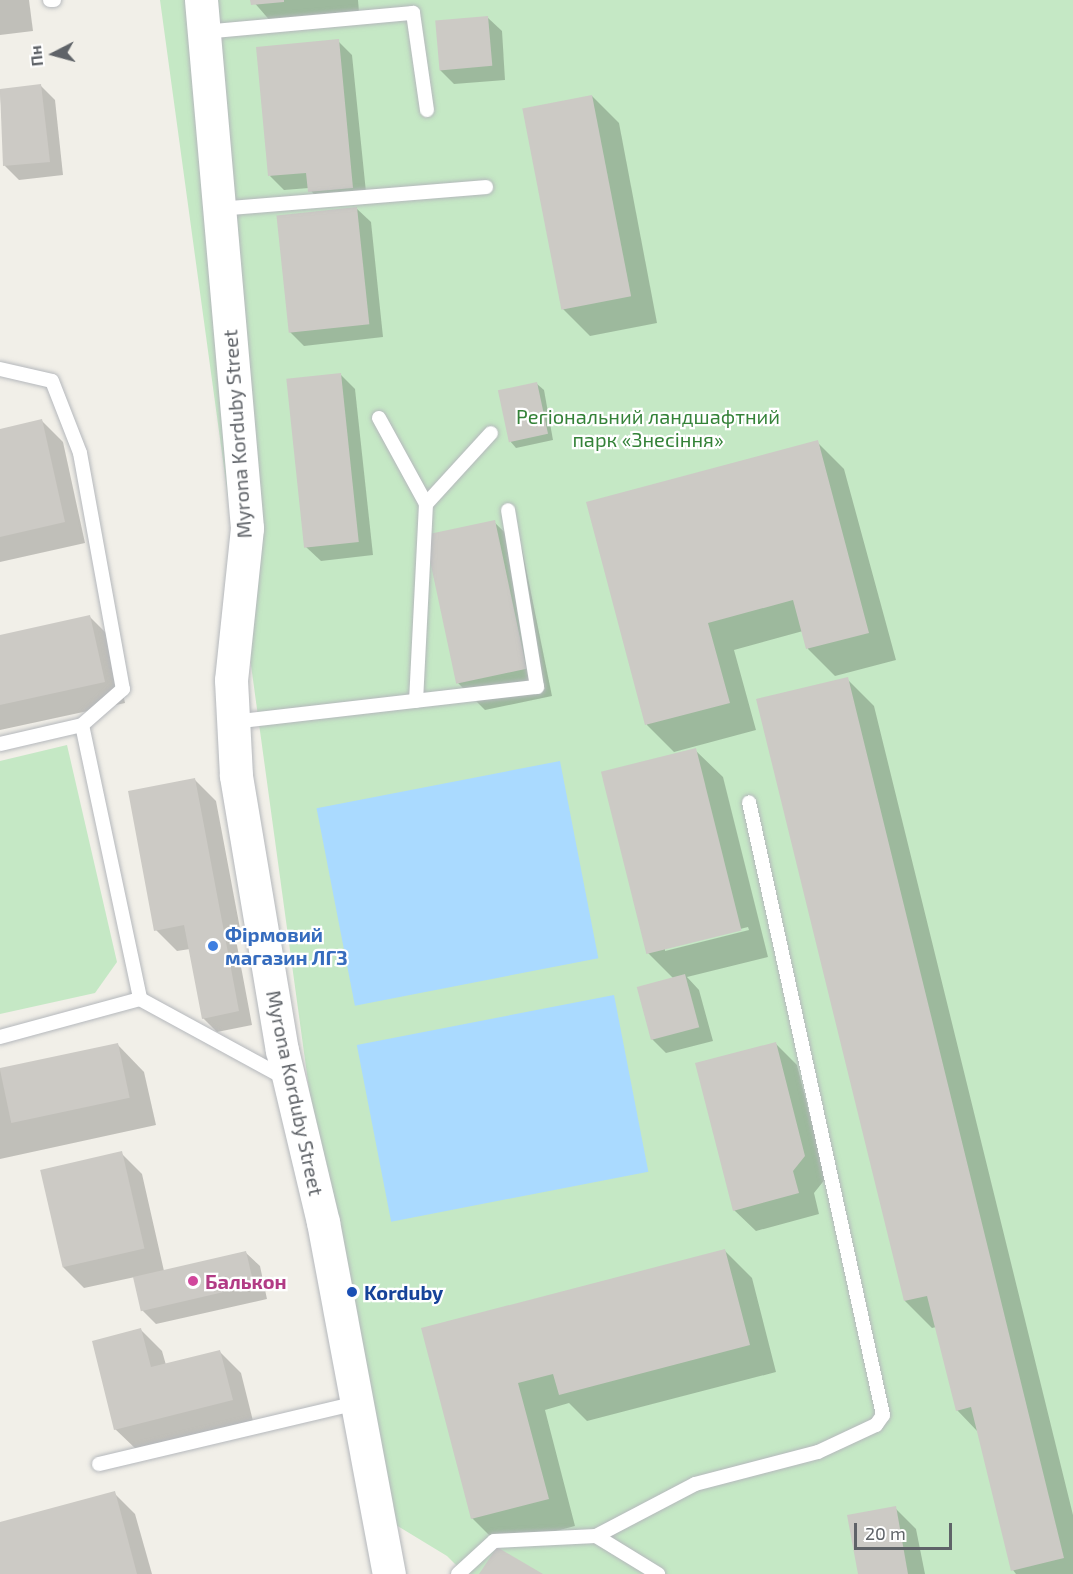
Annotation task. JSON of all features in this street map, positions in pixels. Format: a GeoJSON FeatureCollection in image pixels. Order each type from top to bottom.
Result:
{"type":"FeatureCollection","features":[{"type":"Feature","properties":{"kind":"street","name":"Myrona Korduby Street"},"geometry":{"type":"LineString","coordinates":[[201,0],[247,528],[231,680],[236,776],[290,1080],[323,1222],[359,1402],[389,1574]]}},
{"type":"Feature","properties":{"kind":"lane"},"geometry":{"type":"LineString","coordinates":[[203,32],[413,13],[427,110]]}},
{"type":"Feature","properties":{"kind":"lane"},"geometry":{"type":"LineString","coordinates":[[219,209],[486,187]]}},
{"type":"Feature","properties":{"kind":"lane"},"geometry":{"type":"LineString","coordinates":[[0,369],[52,381],[80,453],[123,689],[82,725],[0,744]]}},
{"type":"Feature","properties":{"kind":"lane"},"geometry":{"type":"LineString","coordinates":[[379,418],[426,504],[416,700]]}},
{"type":"Feature","properties":{"kind":"lane"},"geometry":{"type":"LineString","coordinates":[[426,504],[490,433]]}},
{"type":"Feature","properties":{"kind":"lane"},"geometry":{"type":"LineString","coordinates":[[233,722],[537,687],[508,510]]}},
{"type":"Feature","properties":{"kind":"lane"},"geometry":{"type":"LineString","coordinates":[[82,725],[140,999]]}},
{"type":"Feature","properties":{"kind":"lane"},"geometry":{"type":"LineString","coordinates":[[458,1574],[495,1541],[596,1536],[695,1484],[818,1452],[876,1425],[883,1415],[749,802]]}},
{"type":"Feature","properties":{"kind":"lane"},"geometry":{"type":"LineString","coordinates":[[0,1037],[140,999],[290,1080]]}},
{"type":"Feature","properties":{"kind":"lane"},"geometry":{"type":"LineString","coordinates":[[99,1464],[359,1402]]}},
{"type":"Feature","properties":{"kind":"lane"},"geometry":{"type":"LineString","coordinates":[[596,1536],[657,1574]]}},
{"type":"Feature","properties":{"kind":"green space","name":"Регіональний ландшафтний парк «Знесіння»"},"geometry":{"type":"Polygon","coordinates":[[[160,0],[1073,0],[1073,1574],[465,1574],[447,1556],[396,1525],[312,1111],[160,0]]]}},
{"type":"Feature","properties":{"kind":"green space"},"geometry":{"type":"Polygon","coordinates":[[[67,745],[117,962],[95,993],[0,1014],[0,761],[67,745]]]}},
{"type":"Feature","properties":{"kind":"water"},"geometry":{"type":"Polygon","coordinates":[[[560,761],[598,958],[355,1006],[317,808],[560,761]]]}},
{"type":"Feature","properties":{"kind":"water"},"geometry":{"type":"Polygon","coordinates":[[[614,995],[648,1172],[391,1222],[357,1045],[614,995]]]}},
{"type":"Feature","properties":{"kind":"building"},"geometry":{"type":"Polygon","coordinates":[[[250,0],[284,0],[284,2],[251,5],[250,0]]]}},
{"type":"Feature","properties":{"kind":"building"},"geometry":{"type":"Polygon","coordinates":[[[488,16],[492,66],[440,70],[435,21],[488,16]]]}},
{"type":"Feature","properties":{"kind":"building"},"geometry":{"type":"Polygon","coordinates":[[[339,39],[353,188],[308,192],[306,173],[268,176],[256,47],[339,39]]]}},
{"type":"Feature","properties":{"kind":"building"},"geometry":{"type":"Polygon","coordinates":[[[41,84],[50,162],[3,166],[0,89],[41,84]]]}},
{"type":"Feature","properties":{"kind":"building"},"geometry":{"type":"Polygon","coordinates":[[[592,95],[631,296],[561,310],[522,109],[592,95]]]}},
{"type":"Feature","properties":{"kind":"building"},"geometry":{"type":"Polygon","coordinates":[[[357,207],[369,324],[289,333],[276,215],[357,207]]]}},
{"type":"Feature","properties":{"kind":"building"},"geometry":{"type":"Polygon","coordinates":[[[341,373],[359,542],[304,548],[286,379],[341,373]]]}},
{"type":"Feature","properties":{"kind":"building"},"geometry":{"type":"Polygon","coordinates":[[[537,382],[548,434],[509,442],[498,390],[537,382]]]}},
{"type":"Feature","properties":{"kind":"building"},"geometry":{"type":"Polygon","coordinates":[[[42,419],[65,522],[0,537],[0,429],[42,419]]]}},
{"type":"Feature","properties":{"kind":"building"},"geometry":{"type":"Polygon","coordinates":[[[818,440],[869,633],[806,649],[793,600],[708,623],[730,703],[645,725],[586,502],[818,440]]]}},
{"type":"Feature","properties":{"kind":"building"},"geometry":{"type":"Polygon","coordinates":[[[495,520],[527,669],[456,684],[425,535],[495,520]]]}},
{"type":"Feature","properties":{"kind":"building"},"geometry":{"type":"Polygon","coordinates":[[[90,615],[105,682],[0,705],[0,635],[90,615]]]}},
{"type":"Feature","properties":{"kind":"building"},"geometry":{"type":"Polygon","coordinates":[[[848,677],[1064,1558],[1011,1571],[971,1407],[956,1411],[927,1296],[904,1301],[756,699],[848,677]]]}},
{"type":"Feature","properties":{"kind":"building"},"geometry":{"type":"Polygon","coordinates":[[[696,748],[741,930],[646,954],[601,772],[696,748]]]}},
{"type":"Feature","properties":{"kind":"building"},"geometry":{"type":"Polygon","coordinates":[[[195,778],[239,1011],[202,1019],[184,925],[154,931],[128,791],[195,778]]]}},
{"type":"Feature","properties":{"kind":"building"},"geometry":{"type":"Polygon","coordinates":[[[685,974],[699,1027],[651,1040],[637,987],[685,974]]]}},
{"type":"Feature","properties":{"kind":"building"},"geometry":{"type":"Polygon","coordinates":[[[776,1042],[805,1156],[793,1171],[799,1193],[733,1211],[695,1063],[776,1042]]]}},
{"type":"Feature","properties":{"kind":"building"},"geometry":{"type":"Polygon","coordinates":[[[118,1043],[130,1098],[11,1123],[0,1068],[118,1043]]]}},
{"type":"Feature","properties":{"kind":"building"},"geometry":{"type":"Polygon","coordinates":[[[122,1151],[144,1248],[63,1267],[40,1170],[122,1151]]]}},
{"type":"Feature","properties":{"kind":"building"},"geometry":{"type":"Polygon","coordinates":[[[725,1249],[750,1345],[559,1395],[553,1374],[518,1383],[549,1499],[471,1519],[421,1328],[725,1249]]]}},
{"type":"Feature","properties":{"kind":"building","name":"Балькон"},"geometry":{"type":"Polygon","coordinates":[[[246,1251],[254,1285],[141,1311],[133,1277],[246,1251]]]}},
{"type":"Feature","properties":{"kind":"building"},"geometry":{"type":"Polygon","coordinates":[[[141,1328],[151,1367],[220,1350],[233,1400],[114,1430],[92,1341],[141,1328]]]}},
{"type":"Feature","properties":{"kind":"building"},"geometry":{"type":"Polygon","coordinates":[[[115,1491],[137,1574],[0,1574],[0,1522],[115,1491]]]}},
{"type":"Feature","properties":{"kind":"building"},"geometry":{"type":"Polygon","coordinates":[[[896,1506],[908,1574],[858,1574],[847,1515],[896,1506]]]}},
{"type":"Feature","properties":{"kind":"building"},"geometry":{"type":"Polygon","coordinates":[[[497,1547],[543,1574],[479,1574],[497,1547]]]}},
{"type":"Feature","properties":{"kind":"place","name":"Фірмовий магазин ЛГЗ"},"geometry":{"type":"Point","coordinates":[213,946]}},
{"type":"Feature","properties":{"kind":"place","name":"Балькон"},"geometry":{"type":"Point","coordinates":[193,1281]}},
{"type":"Feature","properties":{"kind":"place","name":"Korduby"},"geometry":{"type":"Point","coordinates":[352,1292]}}]}
